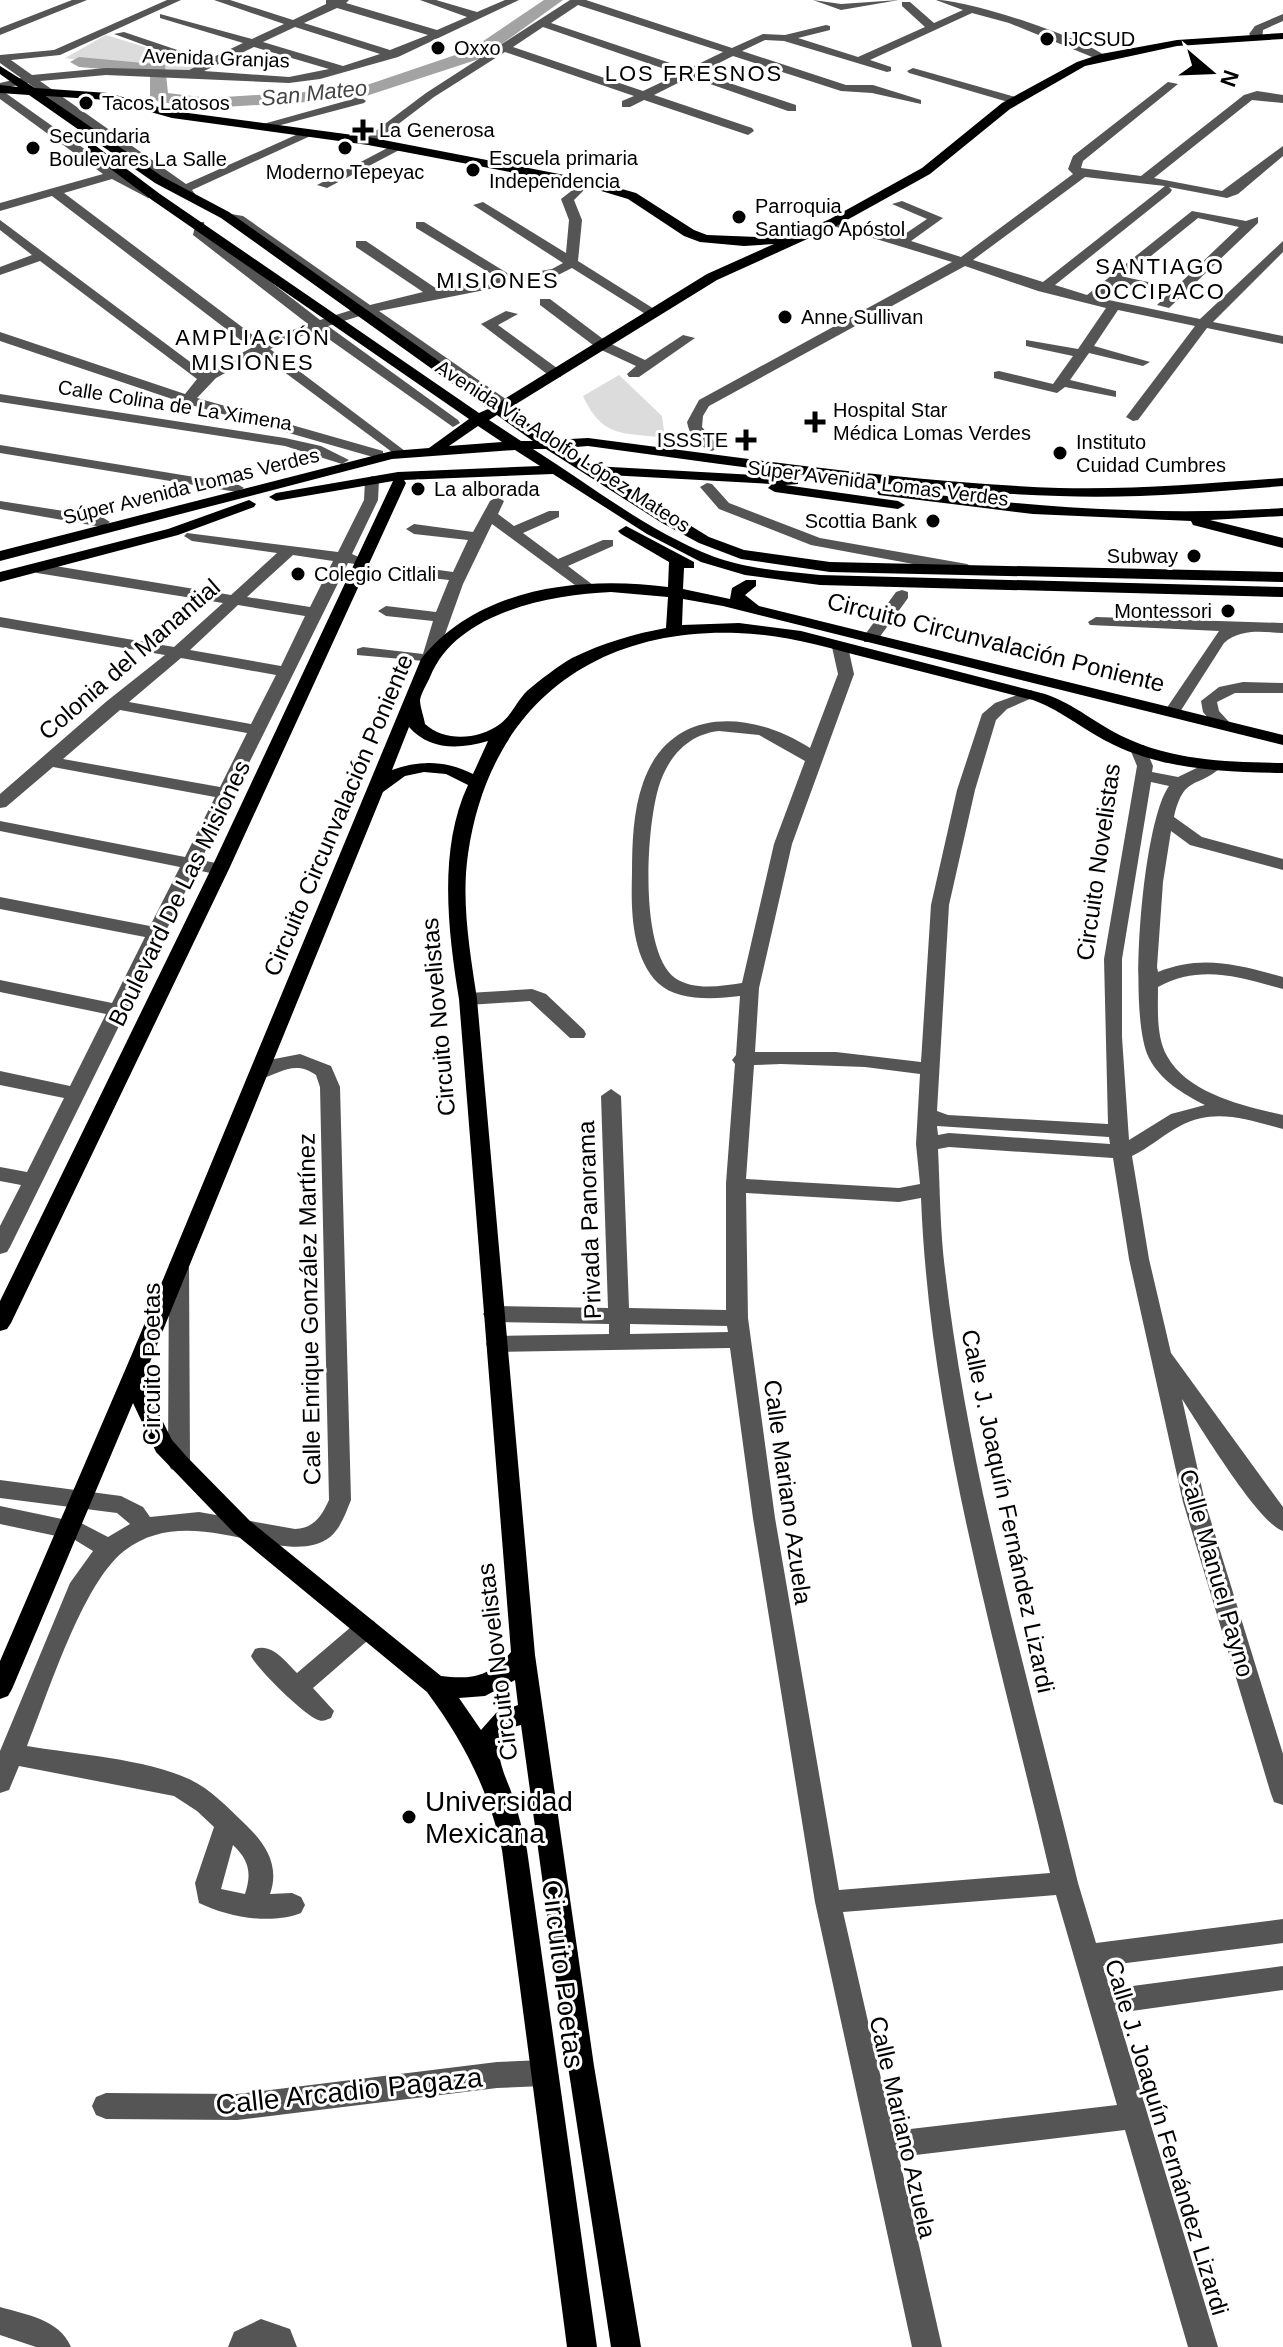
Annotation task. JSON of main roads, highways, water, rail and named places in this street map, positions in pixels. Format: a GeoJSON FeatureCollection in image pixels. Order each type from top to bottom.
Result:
{"type":"FeatureCollection","features":[{"type":"Feature","properties":{"kind":"main road"},"geometry":{"type":"LineString","coordinates":[[434,451],[458,426],[504,406],[712,277],[834,222],[926,171],[1015,100],[1081,64],[1101,57],[1177,43],[1283,36]]}},
{"type":"Feature","properties":{"kind":"main road","name":"Avenida Via Adolfo López Mateos"},"geometry":{"type":"LineString","coordinates":[[0,69],[159,180],[187,191],[225,215],[533,434],[667,520],[704,540],[741,554],[795,564],[1283,577]]}},
{"type":"Feature","properties":{"kind":"main road"},"geometry":{"type":"LineString","coordinates":[[0,88],[57,94],[84,93],[172,114],[368,141],[612,189],[632,196],[689,233],[705,239],[744,242],[794,239]]}},
{"type":"Feature","properties":{"kind":"main road","name":"Avenida Via Adolfo López Mateos"},"geometry":{"type":"LineString","coordinates":[[0,88],[47,116],[156,197],[498,433],[684,549],[745,570],[787,577],[950,585],[1283,592]]}},
{"type":"Feature","properties":{"kind":"main road"},"geometry":{"type":"LineString","coordinates":[[504,406],[543,430],[588,442]]}},
{"type":"Feature","properties":{"kind":"main road","name":"Súper Avenida Lomas Verdes"},"geometry":{"type":"LineString","coordinates":[[0,556],[382,461],[434,451],[560,443],[588,442],[659,449],[858,477],[1059,492],[1164,491],[1283,482]]}},
{"type":"Feature","properties":{"kind":"main road","name":"Súper Avenida Lomas Verdes"},"geometry":{"type":"LineString","coordinates":[[659,449],[712,447],[886,469],[1037,480],[1160,478],[1283,468]]}},
{"type":"Feature","properties":{"kind":"main road","name":"Súper Avenida Lomas Verdes"},"geometry":{"type":"LineString","coordinates":[[0,548],[342,460],[382,461],[430,473],[707,487],[749,485],[1061,524],[1224,528],[1283,523]]}},
{"type":"Feature","properties":{"kind":"main road","name":"Súper Avenida Lomas Verdes"},"geometry":{"type":"LineString","coordinates":[[382,461],[399,483],[547,477],[603,470],[741,476],[1023,509],[1162,515],[1283,512]]}},
{"type":"Feature","properties":{"kind":"main road","name":"Súper Avenida Lomas Verdes"},"geometry":{"type":"LineString","coordinates":[[0,567],[257,500],[351,485],[382,461]]}},
{"type":"Feature","properties":{"kind":"main road"},"geometry":{"type":"LineString","coordinates":[[707,487],[741,476]]}},
{"type":"Feature","properties":{"kind":"main road"},"geometry":{"type":"LineString","coordinates":[[547,477],[677,560],[751,583],[782,588],[888,590],[950,585]]}},
{"type":"Feature","properties":{"kind":"main road"},"geometry":{"type":"LineString","coordinates":[[1037,480],[1059,492]]}},
{"type":"Feature","properties":{"kind":"main road","name":"Boulevard De Las Misiones"},"geometry":{"type":"LineString","coordinates":[[0,1323],[220,869],[399,483]]}},
{"type":"Feature","properties":{"kind":"main road"},"geometry":{"type":"LineString","coordinates":[[1022,490],[1011,500],[1023,509]]}},
{"type":"Feature","properties":{"kind":"main road","name":"Súper Avenida Lomas Verdes"},"geometry":{"type":"LineString","coordinates":[[0,577],[173,532],[257,500]]}},
{"type":"Feature","properties":{"kind":"main road"},"geometry":{"type":"LineString","coordinates":[[1162,515],[1283,543]]}},
{"type":"Feature","properties":{"kind":"main road"},"geometry":{"type":"LineString","coordinates":[[674,630],[677,560]]}},
{"type":"Feature","properties":{"kind":"main road"},"geometry":{"type":"LineString","coordinates":[[751,583],[737,591],[737,597],[765,618]]}},
{"type":"Feature","properties":{"kind":"main road","name":"Circuito Circunvalación Poniente"},"geometry":{"type":"LineString","coordinates":[[0,1689],[143,1354],[429,659],[452,637],[493,613],[552,592],[640,588],[674,593],[765,618],[870,639],[1282,740]]}},
{"type":"Feature","properties":{"kind":"main road","name":"Circuito Novelistas"},"geometry":{"type":"LineString","coordinates":[[626,2347],[581,2066],[523,1655],[468,999],[456,926],[459,853],[475,782],[505,728],[542,684],[568,666],[630,640],[674,630],[719,627],[765,618],[840,647],[1057,703],[1115,739],[1138,749],[1213,767],[1283,768]]}},
{"type":"Feature","properties":{"kind":"main road"},"geometry":{"type":"LineString","coordinates":[[1091,724],[1103,709],[1123,700]]}},
{"type":"Feature","properties":{"kind":"main road"},"geometry":{"type":"LineString","coordinates":[[413,702],[417,726],[436,739],[474,740],[505,728]]}},
{"type":"Feature","properties":{"kind":"main road"},"geometry":{"type":"LineString","coordinates":[[375,790],[394,775],[428,766],[450,769],[475,782]]}},
{"type":"Feature","properties":{"kind":"main road","name":"Circuito Poetas"},"geometry":{"type":"LineString","coordinates":[[143,1354],[141,1391],[146,1410],[164,1446],[242,1527],[435,1685],[473,1736],[486,1760],[510,1819],[518,1861],[543,2073],[582,2347]]}},
{"type":"Feature","properties":{"kind":"main road"},"geometry":{"type":"LineString","coordinates":[[435,1685],[465,1690],[481,1688],[500,1681],[523,1655]]}},
{"type":"Feature","properties":{"kind":"main road"},"geometry":{"type":"LineString","coordinates":[[486,1760],[487,1742],[496,1725],[514,1715],[532,1715]]}},
{"type":"Feature","properties":{"kind":"waterway","name":"San Mateo"},"geometry":{"type":"LineString","coordinates":[[79,62],[159,69],[159,97],[208,103],[357,94],[476,54],[555,0]]}},
{"type":"Feature","properties":{"kind":"place","name":"IJCSUD"},"geometry":{"type":"Point","coordinates":[1047,39]}},
{"type":"Feature","properties":{"kind":"place","name":"Oxxo"},"geometry":{"type":"Point","coordinates":[438,48]}},
{"type":"Feature","properties":{"kind":"place","name":"Tacos Latosos"},"geometry":{"type":"Point","coordinates":[86,103]}},
{"type":"Feature","properties":{"kind":"place","name":"La Generosa"},"geometry":{"type":"Point","coordinates":[363,130]}},
{"type":"Feature","properties":{"kind":"place","name":"Secundaria Boulevares La Salle"},"geometry":{"type":"Point","coordinates":[33,148]}},
{"type":"Feature","properties":{"kind":"place","name":"Moderno Tepeyac"},"geometry":{"type":"Point","coordinates":[345,148]}},
{"type":"Feature","properties":{"kind":"place","name":"Escuela primaria Independencia"},"geometry":{"type":"Point","coordinates":[473,170]}},
{"type":"Feature","properties":{"kind":"place","name":"Parroquia Santiago Apóstol"},"geometry":{"type":"Point","coordinates":[739,217]}},
{"type":"Feature","properties":{"kind":"place","name":"Anne Sullivan"},"geometry":{"type":"Point","coordinates":[785,317]}},
{"type":"Feature","properties":{"kind":"place","name":"Hospital Star Médica Lomas Verdes"},"geometry":{"type":"Point","coordinates":[815,422]}},
{"type":"Feature","properties":{"kind":"place","name":"ISSSTE"},"geometry":{"type":"Point","coordinates":[746,440]}},
{"type":"Feature","properties":{"kind":"place","name":"Instituto Cuidad Cumbres"},"geometry":{"type":"Point","coordinates":[1060,453]}},
{"type":"Feature","properties":{"kind":"place","name":"La alborada"},"geometry":{"type":"Point","coordinates":[418,489]}},
{"type":"Feature","properties":{"kind":"place","name":"Scottia Bank"},"geometry":{"type":"Point","coordinates":[933,521]}},
{"type":"Feature","properties":{"kind":"place","name":"Subway"},"geometry":{"type":"Point","coordinates":[1194,556]}},
{"type":"Feature","properties":{"kind":"place","name":"Colegio Citlali"},"geometry":{"type":"Point","coordinates":[298,574]}},
{"type":"Feature","properties":{"kind":"place","name":"Montessori"},"geometry":{"type":"Point","coordinates":[1228,611]}},
{"type":"Feature","properties":{"kind":"place","name":"Universidad Mexicana"},"geometry":{"type":"Point","coordinates":[409,1817]}},
{"type":"Feature","properties":{"kind":"district","name":"LOS FRESNOS"},"geometry":{"type":"Point","coordinates":[694,73]}},
{"type":"Feature","properties":{"kind":"district","name":"SANTIAGO OCCIPACO"},"geometry":{"type":"Point","coordinates":[1160,278]}},
{"type":"Feature","properties":{"kind":"district","name":"MISIONES"},"geometry":{"type":"Point","coordinates":[498,280]}},
{"type":"Feature","properties":{"kind":"district","name":"AMPLIACIÓN MISIONES"},"geometry":{"type":"Point","coordinates":[253,350]}}]}
